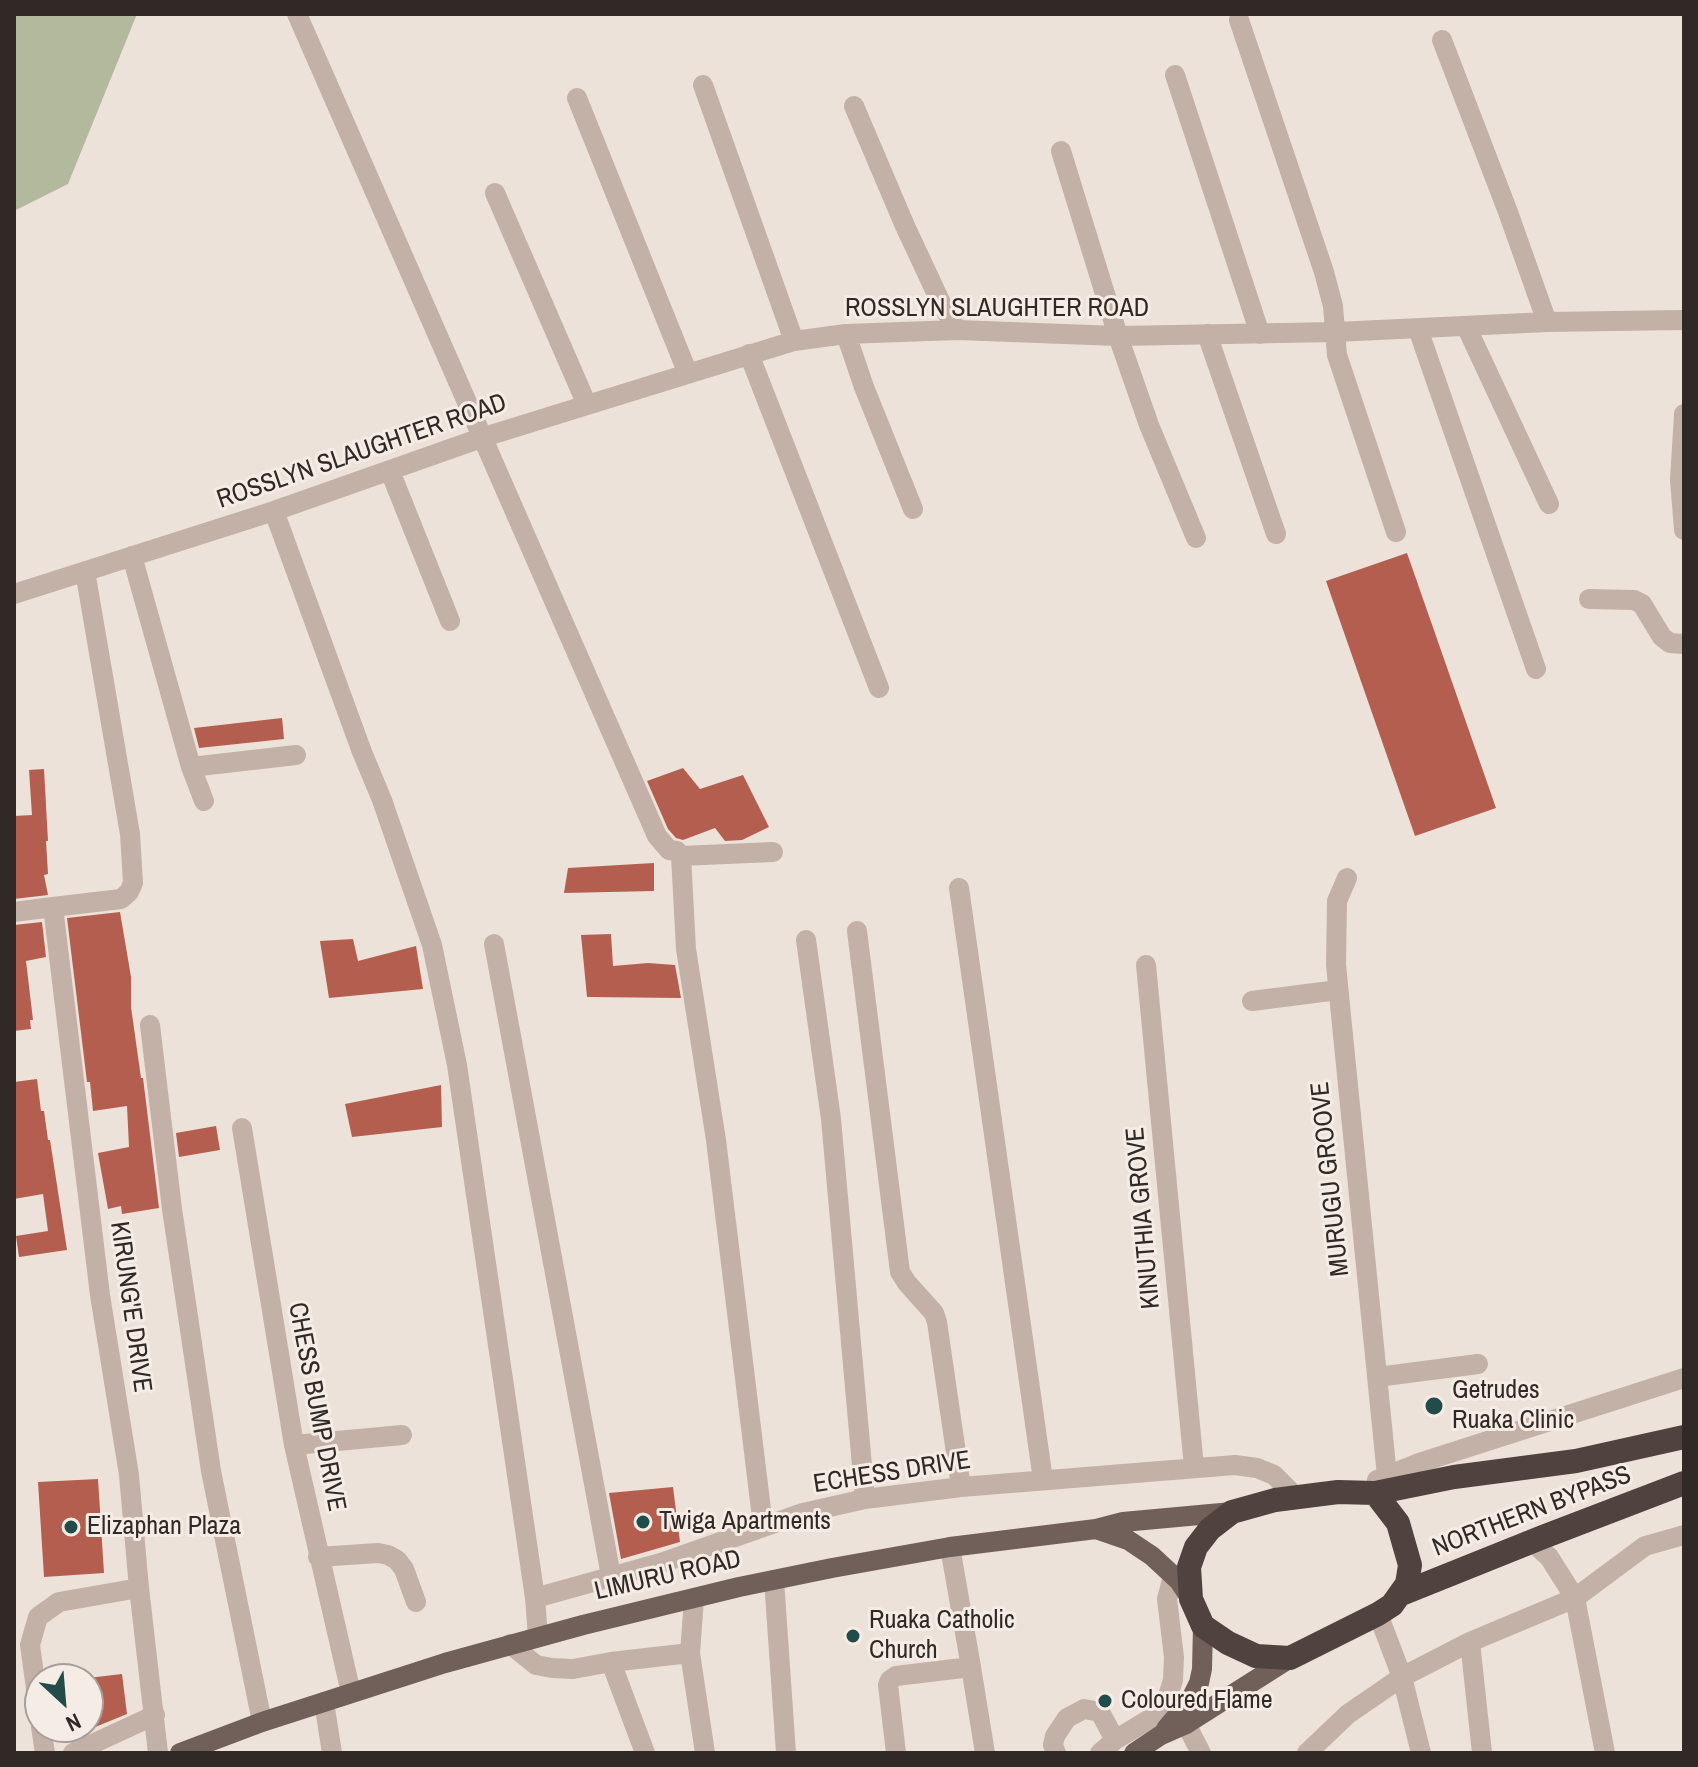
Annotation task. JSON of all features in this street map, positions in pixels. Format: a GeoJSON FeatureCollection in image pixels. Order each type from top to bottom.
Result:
{"type":"FeatureCollection","features":[{"type":"Feature","properties":{"kind":"highway"},"geometry":{"type":"LineString","coordinates":[[1381,1484],[1576,1461],[1684,1437]]}},
{"type":"Feature","properties":{"kind":"highway","name":"NORTHERN BYPASS"},"geometry":{"type":"LineString","coordinates":[[1401,1594],[1684,1483]]}},
{"type":"Feature","properties":{"kind":"highway","name":"NORTHERN BYPASS"},"geometry":{"type":"LineString","coordinates":[[1203,1626],[1191,1599],[1189,1567],[1196,1547],[1210,1529],[1232,1512],[1251,1505],[1381,1484],[1406,1546],[1410,1565],[1407,1584],[1401,1594],[1378,1614],[1290,1658]]}},
{"type":"Feature","properties":{"kind":"highway"},"geometry":{"type":"LineString","coordinates":[[1203,1626],[1228,1643],[1256,1656],[1290,1658]]}},
{"type":"Feature","properties":{"kind":"main road","name":"LIMURU ROAD"},"geometry":{"type":"LineString","coordinates":[[180,1753],[206,1749],[262,1722],[510,1644],[774,1580],[950,1547],[1096,1529],[1123,1522],[1232,1512]]}},
{"type":"Feature","properties":{"kind":"main road","name":"NORTHERN BYPASS"},"geometry":{"type":"LineString","coordinates":[[1096,1529],[1128,1540],[1173,1576],[1191,1599]]}},
{"type":"Feature","properties":{"kind":"main road","name":"NORTHERN BYPASS"},"geometry":{"type":"LineString","coordinates":[[1161,1735],[1191,1699],[1199,1683],[1203,1626]]}},
{"type":"Feature","properties":{"kind":"main road","name":"NORTHERN BYPASS"},"geometry":{"type":"LineString","coordinates":[[1139,1750],[1290,1658]]}},
{"type":"Feature","properties":{"kind":"street"},"geometry":{"type":"LineString","coordinates":[[297,14],[657,836],[669,850],[681,856],[773,852]]}},
{"type":"Feature","properties":{"kind":"street"},"geometry":{"type":"LineString","coordinates":[[1239,20],[1324,272],[1336,332],[1337,355],[1396,532]]}},
{"type":"Feature","properties":{"kind":"street"},"geometry":{"type":"LineString","coordinates":[[1442,40],[1547,322]]}},
{"type":"Feature","properties":{"kind":"street"},"geometry":{"type":"LineString","coordinates":[[1175,75],[1260,334]]}},
{"type":"Feature","properties":{"kind":"street"},"geometry":{"type":"LineString","coordinates":[[703,85],[794,341]]}},
{"type":"Feature","properties":{"kind":"street"},"geometry":{"type":"LineString","coordinates":[[577,98],[688,374]]}},
{"type":"Feature","properties":{"kind":"street"},"geometry":{"type":"LineString","coordinates":[[854,106],[905,226],[957,330]]}},
{"type":"Feature","properties":{"kind":"street"},"geometry":{"type":"LineString","coordinates":[[1061,151],[1149,425],[1196,538]]}},
{"type":"Feature","properties":{"kind":"street"},"geometry":{"type":"LineString","coordinates":[[495,193],[587,405]]}},
{"type":"Feature","properties":{"kind":"street","name":"ROSSLYN SLAUGHTER ROAD"},"geometry":{"type":"LineString","coordinates":[[14,594],[274,511],[484,437],[794,341],[846,334],[957,330],[1118,336],[1684,320]]}},
{"type":"Feature","properties":{"kind":"street"},"geometry":{"type":"LineString","coordinates":[[1467,328],[1549,504]]}},
{"type":"Feature","properties":{"kind":"street"},"geometry":{"type":"LineString","coordinates":[[1418,329],[1536,669]]}},
{"type":"Feature","properties":{"kind":"street"},"geometry":{"type":"LineString","coordinates":[[846,334],[913,509]]}},
{"type":"Feature","properties":{"kind":"street"},"geometry":{"type":"LineString","coordinates":[[1207,334],[1276,534]]}},
{"type":"Feature","properties":{"kind":"street"},"geometry":{"type":"LineString","coordinates":[[749,354],[879,688]]}},
{"type":"Feature","properties":{"kind":"street"},"geometry":{"type":"LineString","coordinates":[[1684,414],[1680,480],[1684,530]]}},
{"type":"Feature","properties":{"kind":"street"},"geometry":{"type":"LineString","coordinates":[[390,471],[450,621]]}},
{"type":"Feature","properties":{"kind":"street"},"geometry":{"type":"LineString","coordinates":[[274,511],[382,800],[432,945],[457,1065],[535,1598],[538,1637]]}},
{"type":"Feature","properties":{"kind":"street"},"geometry":{"type":"LineString","coordinates":[[132,556],[191,767],[204,801]]}},
{"type":"Feature","properties":{"kind":"street"},"geometry":{"type":"LineString","coordinates":[[14,912],[121,899],[133,883],[130,834],[85,571]]}},
{"type":"Feature","properties":{"kind":"street"},"geometry":{"type":"LineString","coordinates":[[1589,599],[1634,600],[1642,604],[1662,637],[1670,643],[1684,644]]}},
{"type":"Feature","properties":{"kind":"street"},"geometry":{"type":"LineString","coordinates":[[191,767],[296,755]]}},
{"type":"Feature","properties":{"kind":"street"},"geometry":{"type":"LineString","coordinates":[[681,856],[686,949],[716,1140],[763,1526]]}},
{"type":"Feature","properties":{"kind":"street","name":"MURUGU GROOVE"},"geometry":{"type":"LineString","coordinates":[[1347,878],[1337,901],[1338,990],[1377,1377],[1381,1484]]}},
{"type":"Feature","properties":{"kind":"street"},"geometry":{"type":"LineString","coordinates":[[959,888],[1043,1480]]}},
{"type":"Feature","properties":{"kind":"street","name":"KIRUNG'E DRIVE"},"geometry":{"type":"LineString","coordinates":[[53,907],[100,1295],[129,1475],[158,1753]]}},
{"type":"Feature","properties":{"kind":"street"},"geometry":{"type":"LineString","coordinates":[[857,931],[900,1272],[934,1313],[937,1322],[961,1487]]}},
{"type":"Feature","properties":{"kind":"street"},"geometry":{"type":"LineString","coordinates":[[806,940],[831,1119],[865,1499]]}},
{"type":"Feature","properties":{"kind":"street"},"geometry":{"type":"LineString","coordinates":[[494,944],[611,1576]]}},
{"type":"Feature","properties":{"kind":"street","name":"KINUTHIA GROVE"},"geometry":{"type":"LineString","coordinates":[[1146,965],[1194,1467]]}},
{"type":"Feature","properties":{"kind":"street"},"geometry":{"type":"LineString","coordinates":[[1252,1001],[1338,990]]}},
{"type":"Feature","properties":{"kind":"street"},"geometry":{"type":"LineString","coordinates":[[150,1025],[172,1209],[211,1471],[262,1722]]}},
{"type":"Feature","properties":{"kind":"street","name":"CHESS BUMP DRIVE"},"geometry":{"type":"LineString","coordinates":[[242,1128],[294,1445],[351,1693]]}},
{"type":"Feature","properties":{"kind":"street"},"geometry":{"type":"LineString","coordinates":[[1377,1377],[1478,1364]]}},
{"type":"Feature","properties":{"kind":"street"},"geometry":{"type":"LineString","coordinates":[[1381,1484],[1419,1463],[1684,1378]]}},
{"type":"Feature","properties":{"kind":"street"},"geometry":{"type":"LineString","coordinates":[[294,1445],[402,1435]]}},
{"type":"Feature","properties":{"kind":"street","name":"ECHESS DRIVE"},"geometry":{"type":"LineString","coordinates":[[535,1598],[661,1563],[813,1510],[865,1499],[961,1487],[1235,1465],[1257,1468],[1274,1475],[1296,1497]]}},
{"type":"Feature","properties":{"kind":"street"},"geometry":{"type":"LineString","coordinates":[[1307,1753],[1348,1714],[1402,1677],[1470,1642],[1575,1598],[1645,1546],[1684,1535]]}},
{"type":"Feature","properties":{"kind":"street"},"geometry":{"type":"LineString","coordinates":[[1531,1541],[1549,1557],[1575,1598],[1605,1753]]}},
{"type":"Feature","properties":{"kind":"street"},"geometry":{"type":"LineString","coordinates":[[950,1547],[985,1753]]}},
{"type":"Feature","properties":{"kind":"street"},"geometry":{"type":"LineString","coordinates":[[318,1557],[388,1555],[404,1569],[416,1602]]}},
{"type":"Feature","properties":{"kind":"street"},"geometry":{"type":"LineString","coordinates":[[1056,1753],[1053,1745],[1055,1736],[1067,1718],[1084,1709],[1100,1712],[1107,1747],[1160,1710],[1173,1680],[1167,1599],[1173,1576]]}},
{"type":"Feature","properties":{"kind":"street"},"geometry":{"type":"LineString","coordinates":[[774,1580],[786,1753]]}},
{"type":"Feature","properties":{"kind":"street"},"geometry":{"type":"LineString","coordinates":[[32,1663],[30,1645],[38,1617],[59,1602],[139,1588]]}},
{"type":"Feature","properties":{"kind":"street"},"geometry":{"type":"LineString","coordinates":[[694,1599],[690,1653],[705,1753]]}},
{"type":"Feature","properties":{"kind":"street"},"geometry":{"type":"LineString","coordinates":[[1378,1614],[1402,1677],[1421,1753]]}},
{"type":"Feature","properties":{"kind":"street"},"geometry":{"type":"LineString","coordinates":[[1470,1642],[1482,1753]]}},
{"type":"Feature","properties":{"kind":"street"},"geometry":{"type":"LineString","coordinates":[[510,1644],[536,1665],[552,1668],[573,1669],[690,1653]]}},
{"type":"Feature","properties":{"kind":"street"},"geometry":{"type":"LineString","coordinates":[[611,1662],[645,1753]]}},
{"type":"Feature","properties":{"kind":"street"},"geometry":{"type":"LineString","coordinates":[[896,1753],[888,1685],[890,1680],[896,1676],[971,1667]]}},
{"type":"Feature","properties":{"kind":"street"},"geometry":{"type":"LineString","coordinates":[[324,1702],[332,1753]]}},
{"type":"Feature","properties":{"kind":"street"},"geometry":{"type":"LineString","coordinates":[[73,1753],[155,1715]]}},
{"type":"Feature","properties":{"kind":"street"},"geometry":{"type":"LineString","coordinates":[[1186,1724],[1201,1753]]}},
{"type":"Feature","properties":{"kind":"street"},"geometry":{"type":"LineString","coordinates":[[1138,1726],[1139,1750]]}},
{"type":"Feature","properties":{"kind":"green space"},"geometry":{"type":"Polygon","coordinates":[[[14,14],[137,14],[68,184],[14,211],[14,14]]]}},
{"type":"Feature","properties":{"kind":"building"},"geometry":{"type":"Polygon","coordinates":[[[1407,553],[1496,808],[1415,836],[1326,581],[1407,553]]]}},
{"type":"Feature","properties":{"kind":"building"},"geometry":{"type":"Polygon","coordinates":[[[282,718],[284,739],[199,748],[194,728],[282,718]]]}},
{"type":"Feature","properties":{"kind":"building"},"geometry":{"type":"Polygon","coordinates":[[[683,768],[700,789],[743,775],[769,827],[742,840],[725,841],[715,828],[683,840],[676,838],[668,829],[647,781],[683,768]]]}},
{"type":"Feature","properties":{"kind":"building"},"geometry":{"type":"Polygon","coordinates":[[[44,769],[48,874],[44,875],[48,895],[14,899],[14,816],[32,815],[29,770],[44,769]]]}},
{"type":"Feature","properties":{"kind":"building"},"geometry":{"type":"Polygon","coordinates":[[[654,863],[654,891],[564,893],[568,868],[654,863]]]}},
{"type":"Feature","properties":{"kind":"building"},"geometry":{"type":"Polygon","coordinates":[[[120,912],[131,977],[131,1007],[159,1208],[122,1214],[121,1206],[108,1209],[98,1153],[129,1147],[127,1106],[93,1111],[67,918],[120,912]]]}},
{"type":"Feature","properties":{"kind":"building"},"geometry":{"type":"Polygon","coordinates":[[[42,922],[46,957],[26,961],[33,1020],[30,1020],[31,1029],[14,1031],[14,925],[42,922]]]}},
{"type":"Feature","properties":{"kind":"building"},"geometry":{"type":"Polygon","coordinates":[[[611,934],[613,966],[648,963],[675,965],[681,998],[587,997],[581,935],[611,934]]]}},
{"type":"Feature","properties":{"kind":"building"},"geometry":{"type":"Polygon","coordinates":[[[353,939],[358,961],[416,946],[423,989],[329,998],[320,941],[353,939]]]}},
{"type":"Feature","properties":{"kind":"building"},"geometry":{"type":"Polygon","coordinates":[[[37,1079],[67,1250],[19,1257],[16,1236],[48,1231],[43,1194],[14,1199],[14,1082],[37,1079]]]}},
{"type":"Feature","properties":{"kind":"building"},"geometry":{"type":"Polygon","coordinates":[[[441,1085],[442,1127],[352,1137],[345,1104],[441,1085]]]}},
{"type":"Feature","properties":{"kind":"building"},"geometry":{"type":"Polygon","coordinates":[[[216,1126],[220,1150],[179,1157],[176,1133],[216,1126]]]}},
{"type":"Feature","properties":{"kind":"building","name":"Elizaphan Plaza"},"geometry":{"type":"Polygon","coordinates":[[[98,1479],[104,1573],[44,1577],[38,1482],[98,1479]]]}},
{"type":"Feature","properties":{"kind":"building","name":"Twiga Apartments"},"geometry":{"type":"Polygon","coordinates":[[[673,1487],[680,1542],[621,1559],[609,1493],[673,1487]]]}},
{"type":"Feature","properties":{"kind":"building"},"geometry":{"type":"Polygon","coordinates":[[[122,1674],[127,1714],[104,1723],[104,1676],[122,1674]]]}},
{"type":"Feature","properties":{"kind":"place","name":"Getrudes Ruaka Clinic"},"geometry":{"type":"Point","coordinates":[1434,1406]}},
{"type":"Feature","properties":{"kind":"place","name":"Twiga Apartments"},"geometry":{"type":"Point","coordinates":[643,1522]}},
{"type":"Feature","properties":{"kind":"place","name":"Elizaphan Plaza"},"geometry":{"type":"Point","coordinates":[71,1527]}},
{"type":"Feature","properties":{"kind":"place","name":"Ruaka Catholic Church"},"geometry":{"type":"Point","coordinates":[853,1636]}},
{"type":"Feature","properties":{"kind":"place","name":"Coloured Flame"},"geometry":{"type":"Point","coordinates":[1105,1701]}}]}
